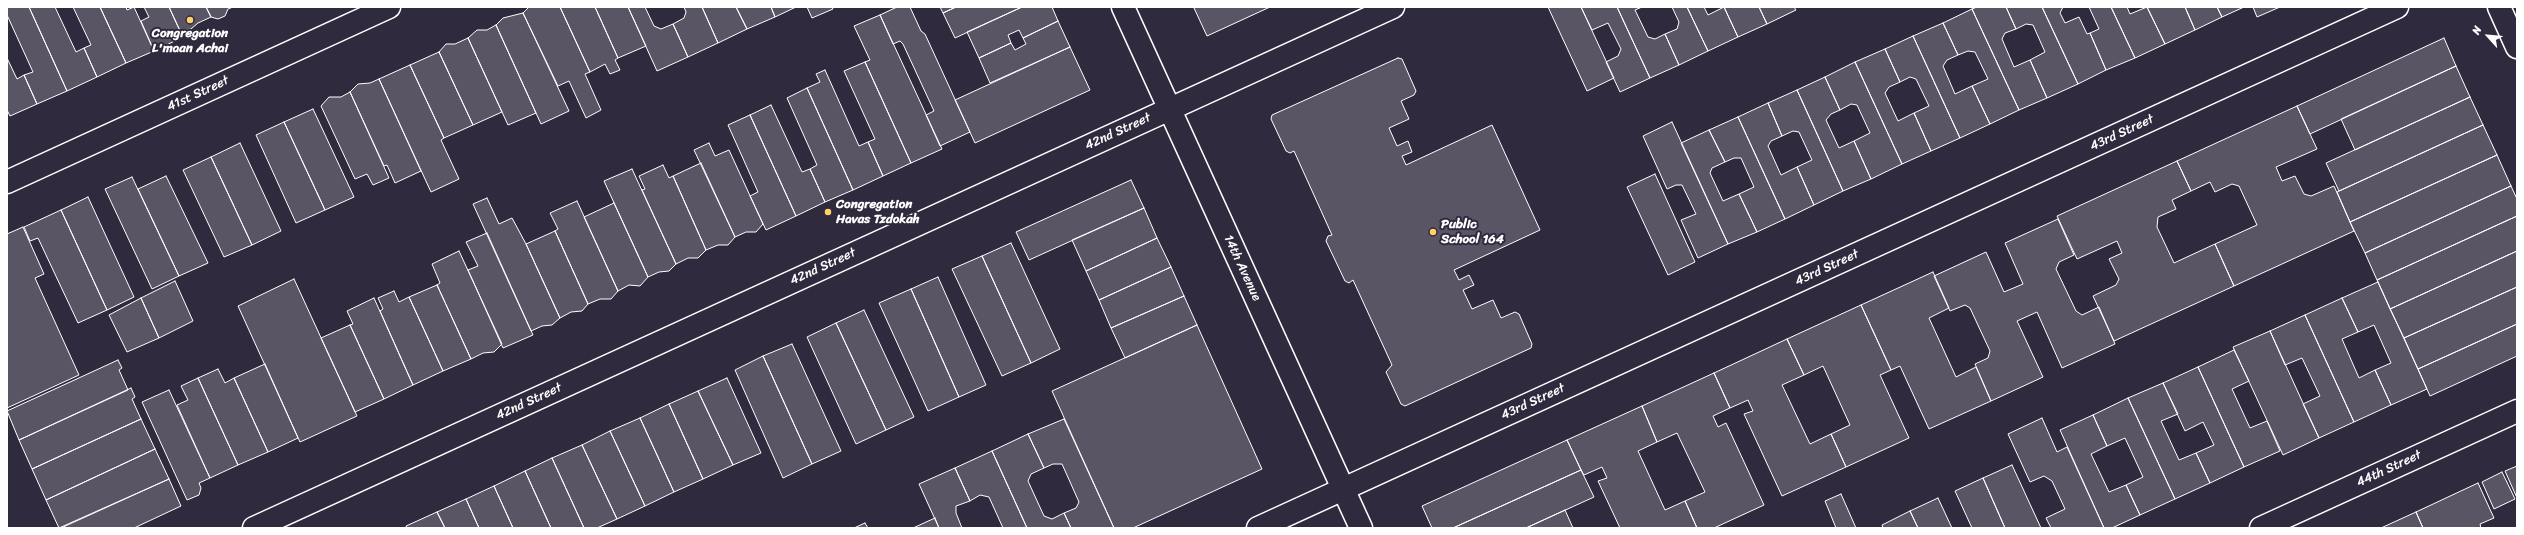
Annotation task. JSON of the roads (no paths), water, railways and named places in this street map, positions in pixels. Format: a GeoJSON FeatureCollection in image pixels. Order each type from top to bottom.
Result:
{"type":"FeatureCollection","features":[{"type":"Feature","properties":{"kind":"street","name":"41st Street"},"geometry":{"type":"LineString","coordinates":[[7,182],[389,7]]}},
{"type":"Feature","properties":{"kind":"street","name":"14th Avenue"},"geometry":{"type":"LineString","coordinates":[[1123,7],[1361,528]]}},
{"type":"Feature","properties":{"kind":"street","name":"42nd Street"},"geometry":{"type":"LineString","coordinates":[[254,528],[1392,7]]}},
{"type":"Feature","properties":{"kind":"street","name":"43rd Street"},"geometry":{"type":"LineString","coordinates":[[1258,528],[2397,7]]}},
{"type":"Feature","properties":{"kind":"street"},"geometry":{"type":"LineString","coordinates":[[2499,7],[2517,47]]}},
{"type":"Feature","properties":{"kind":"street","name":"44th Street"},"geometry":{"type":"LineString","coordinates":[[2261,528],[2517,411]]}},
{"type":"Feature","properties":{"kind":"place","name":"Congregation L'maan Achai"},"geometry":{"type":"Point","coordinates":[190,20]}},
{"type":"Feature","properties":{"kind":"place","name":"Congregation Havas Tzdokah"},"geometry":{"type":"Point","coordinates":[828,212]}},
{"type":"Feature","properties":{"kind":"place","name":"Public School 164"},"geometry":{"type":"Point","coordinates":[1433,232]}}]}
